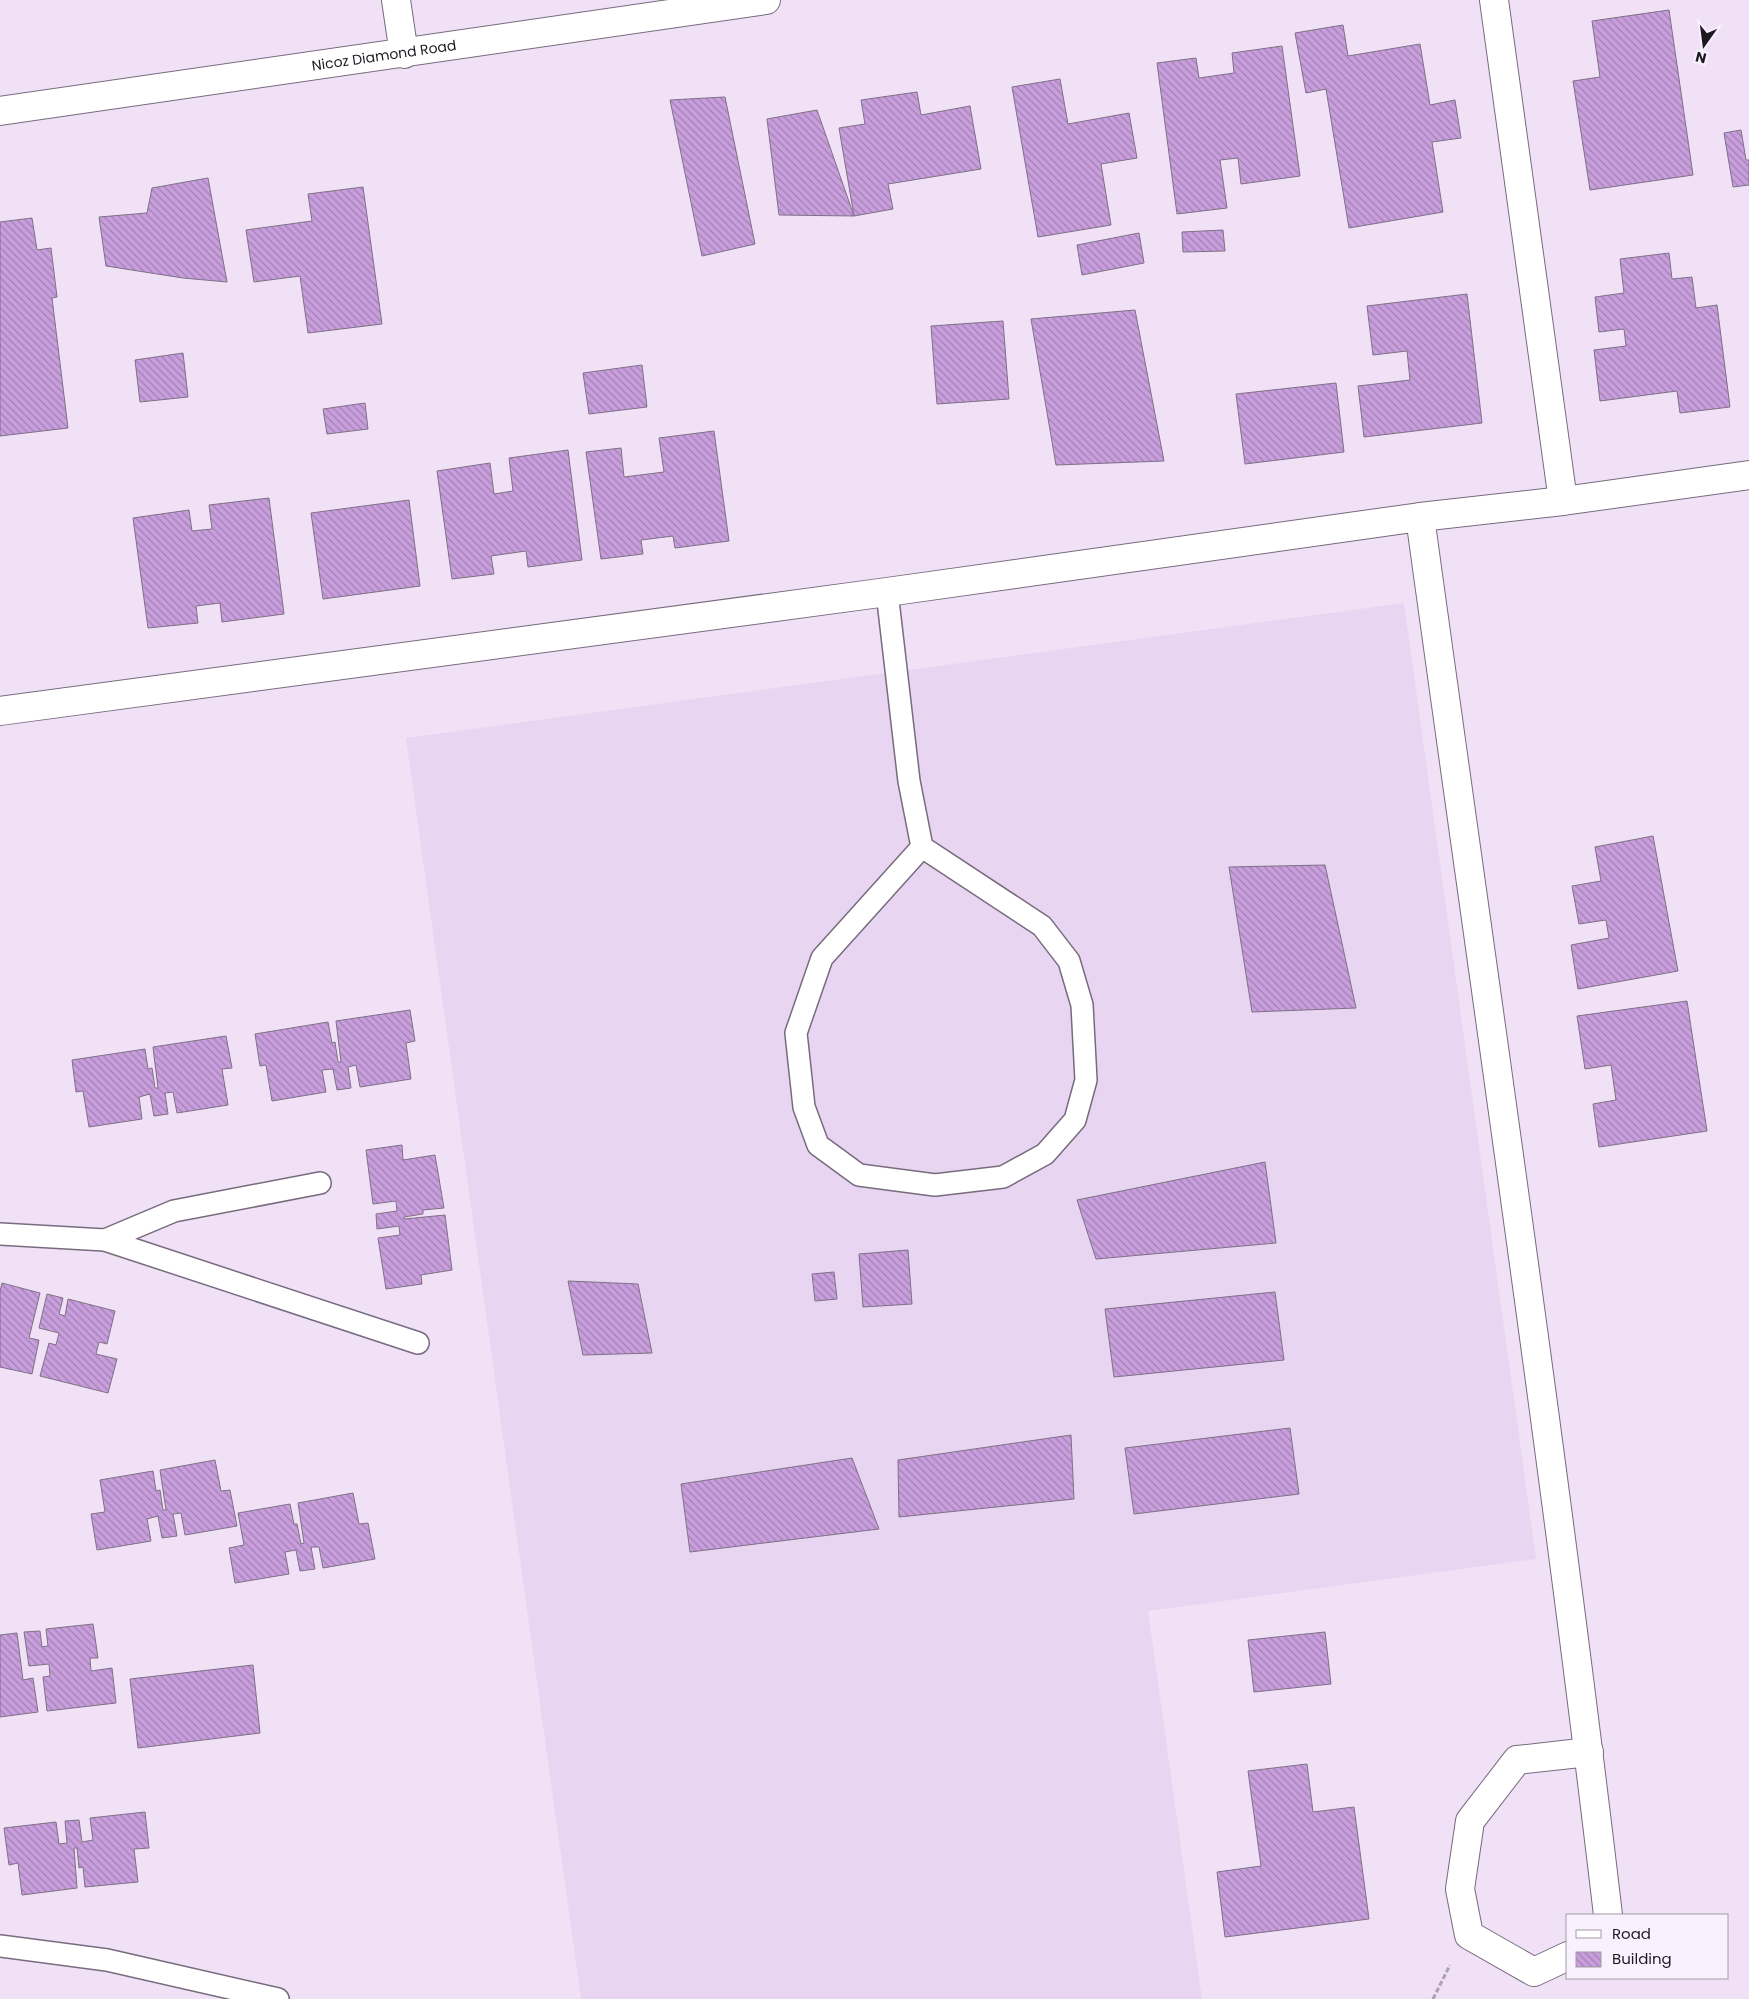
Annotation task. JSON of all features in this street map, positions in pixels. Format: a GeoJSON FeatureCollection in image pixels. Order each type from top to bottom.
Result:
{"type":"FeatureCollection","features":[{"type":"Feature","properties":{"kind":"street"},"geometry":{"type":"LineString","coordinates":[[396,0],[404,54]]}},
{"type":"Feature","properties":{"kind":"street","name":"Nicoz Diamond Road"},"geometry":{"type":"LineString","coordinates":[[0,111],[404,54],[766,0]]}},
{"type":"Feature","properties":{"kind":"street"},"geometry":{"type":"LineString","coordinates":[[1494,0],[1563,501]]}},
{"type":"Feature","properties":{"kind":"street"},"geometry":{"type":"LineString","coordinates":[[0,711],[887,592],[1420,517],[1563,501],[1749,475]]}},
{"type":"Feature","properties":{"kind":"street"},"geometry":{"type":"LineString","coordinates":[[1420,517],[1553,1479],[1589,1752],[1608,1914]]}},
{"type":"Feature","properties":{"kind":"street"},"geometry":{"type":"LineString","coordinates":[[1566,1957],[1534,1972],[1469,1935],[1460,1888],[1470,1821],[1517,1760],[1589,1752]]}},
{"type":"Feature","properties":{"kind":"lane"},"geometry":{"type":"LineString","coordinates":[[887,592],[909,781],[922,848],[1042,926],[1069,961],[1082,1005],[1086,1080],[1075,1120],[1045,1154],[1003,1177],[935,1185],[859,1175],[818,1145],[804,1107],[796,1033],[822,958],[922,848]]}},
{"type":"Feature","properties":{"kind":"lane"},"geometry":{"type":"LineString","coordinates":[[105,1240],[174,1211],[320,1183]]}},
{"type":"Feature","properties":{"kind":"lane"},"geometry":{"type":"LineString","coordinates":[[0,1234],[105,1240],[418,1343]]}},
{"type":"Feature","properties":{"kind":"lane"},"geometry":{"type":"LineString","coordinates":[[0,1946],[107,1960],[278,1999]]}},
{"type":"Feature","properties":{"kind":"shaded area"},"geometry":{"type":"Polygon","coordinates":[[[1404,603],[1536,1559],[1148,1611],[1202,1999],[581,1999],[406,738],[1404,603]]]}},
{"type":"Feature","properties":{"kind":"building"},"geometry":{"type":"Polygon","coordinates":[[[1669,10],[1693,175],[1590,190],[1573,81],[1600,77],[1592,21],[1669,10]]]}},
{"type":"Feature","properties":{"kind":"building"},"geometry":{"type":"Polygon","coordinates":[[[1343,25],[1348,56],[1420,44],[1430,105],[1455,100],[1461,138],[1432,142],[1443,212],[1349,228],[1326,89],[1306,93],[1295,33],[1343,25]]]}},
{"type":"Feature","properties":{"kind":"building"},"geometry":{"type":"Polygon","coordinates":[[[1282,46],[1300,176],[1241,184],[1238,158],[1220,160],[1227,208],[1177,214],[1157,63],[1196,58],[1199,78],[1234,73],[1232,53],[1282,46]]]}},
{"type":"Feature","properties":{"kind":"building"},"geometry":{"type":"Polygon","coordinates":[[[1060,79],[1068,124],[1129,113],[1137,158],[1101,164],[1111,225],[1038,237],[1012,87],[1060,79]]]}},
{"type":"Feature","properties":{"kind":"building"},"geometry":{"type":"Polygon","coordinates":[[[917,92],[921,115],[970,106],[981,169],[888,184],[893,209],[854,216],[839,128],[865,124],[861,100],[917,92]]]}},
{"type":"Feature","properties":{"kind":"building"},"geometry":{"type":"Polygon","coordinates":[[[725,97],[755,244],[702,256],[670,100],[725,97]]]}},
{"type":"Feature","properties":{"kind":"building"},"geometry":{"type":"Polygon","coordinates":[[[817,110],[854,216],[779,215],[767,119],[817,110]]]}},
{"type":"Feature","properties":{"kind":"building"},"geometry":{"type":"Polygon","coordinates":[[[1741,130],[1746,160],[1749,160],[1749,185],[1733,187],[1724,133],[1741,130]]]}},
{"type":"Feature","properties":{"kind":"building"},"geometry":{"type":"Polygon","coordinates":[[[208,178],[227,282],[183,278],[106,266],[99,217],[147,213],[152,188],[208,178]]]}},
{"type":"Feature","properties":{"kind":"building"},"geometry":{"type":"Polygon","coordinates":[[[363,187],[382,324],[308,333],[300,276],[254,282],[246,230],[312,221],[308,194],[363,187]]]}},
{"type":"Feature","properties":{"kind":"building"},"geometry":{"type":"Polygon","coordinates":[[[32,218],[37,250],[51,248],[57,297],[52,298],[68,428],[0,436],[0,222],[32,218]]]}},
{"type":"Feature","properties":{"kind":"building"},"geometry":{"type":"Polygon","coordinates":[[[1223,230],[1225,251],[1183,252],[1182,232],[1223,230]]]}},
{"type":"Feature","properties":{"kind":"building"},"geometry":{"type":"Polygon","coordinates":[[[1139,233],[1144,263],[1082,275],[1077,245],[1139,233]]]}},
{"type":"Feature","properties":{"kind":"building"},"geometry":{"type":"Polygon","coordinates":[[[1669,253],[1672,279],[1692,277],[1696,308],[1717,305],[1730,407],[1680,413],[1677,391],[1600,401],[1594,350],[1626,346],[1624,329],[1599,332],[1595,297],[1624,293],[1620,259],[1669,253]]]}},
{"type":"Feature","properties":{"kind":"building"},"geometry":{"type":"Polygon","coordinates":[[[1467,294],[1482,423],[1364,437],[1358,386],[1410,380],[1407,351],[1373,355],[1367,306],[1467,294]]]}},
{"type":"Feature","properties":{"kind":"building"},"geometry":{"type":"Polygon","coordinates":[[[1135,310],[1164,461],[1056,465],[1031,319],[1135,310]]]}},
{"type":"Feature","properties":{"kind":"building"},"geometry":{"type":"Polygon","coordinates":[[[1003,321],[1009,399],[937,404],[931,326],[1003,321]]]}},
{"type":"Feature","properties":{"kind":"building"},"geometry":{"type":"Polygon","coordinates":[[[183,353],[188,397],[140,402],[135,360],[183,353]]]}},
{"type":"Feature","properties":{"kind":"building"},"geometry":{"type":"Polygon","coordinates":[[[642,365],[647,407],[589,414],[583,373],[642,365]]]}},
{"type":"Feature","properties":{"kind":"building"},"geometry":{"type":"Polygon","coordinates":[[[1336,383],[1344,452],[1245,464],[1236,394],[1336,383]]]}},
{"type":"Feature","properties":{"kind":"building"},"geometry":{"type":"Polygon","coordinates":[[[365,403],[368,429],[327,434],[323,409],[365,403]]]}},
{"type":"Feature","properties":{"kind":"building"},"geometry":{"type":"Polygon","coordinates":[[[714,431],[729,541],[675,548],[673,536],[641,540],[643,554],[601,559],[586,452],[621,448],[624,477],[664,472],[659,438],[714,431]]]}},
{"type":"Feature","properties":{"kind":"building"},"geometry":{"type":"Polygon","coordinates":[[[568,450],[582,560],[528,567],[526,551],[491,556],[494,574],[452,579],[437,471],[490,463],[494,494],[513,491],[509,458],[568,450]]]}},
{"type":"Feature","properties":{"kind":"building"},"geometry":{"type":"Polygon","coordinates":[[[269,498],[284,614],[222,622],[220,603],[196,606],[198,623],[148,628],[133,518],[189,510],[192,531],[212,529],[209,505],[269,498]]]}},
{"type":"Feature","properties":{"kind":"building"},"geometry":{"type":"Polygon","coordinates":[[[409,500],[420,586],[323,599],[311,513],[409,500]]]}},
{"type":"Feature","properties":{"kind":"building"},"geometry":{"type":"Polygon","coordinates":[[[1653,836],[1678,971],[1578,989],[1571,945],[1609,938],[1606,920],[1579,924],[1572,886],[1601,881],[1595,847],[1653,836]]]}},
{"type":"Feature","properties":{"kind":"building"},"geometry":{"type":"Polygon","coordinates":[[[1325,865],[1356,1008],[1252,1012],[1229,867],[1325,865]]]}},
{"type":"Feature","properties":{"kind":"building"},"geometry":{"type":"Polygon","coordinates":[[[1687,1001],[1707,1131],[1599,1147],[1593,1104],[1616,1100],[1611,1065],[1585,1069],[1577,1016],[1687,1001]]]}},
{"type":"Feature","properties":{"kind":"building"},"geometry":{"type":"Polygon","coordinates":[[[410,1010],[415,1041],[406,1043],[411,1079],[360,1087],[356,1065],[348,1067],[351,1088],[337,1090],[333,1069],[322,1070],[326,1092],[272,1101],[266,1065],[260,1066],[255,1034],[328,1022],[332,1043],[335,1042],[338,1062],[341,1062],[336,1021],[410,1010]]]}},
{"type":"Feature","properties":{"kind":"building"},"geometry":{"type":"Polygon","coordinates":[[[226,1036],[232,1068],[222,1069],[228,1105],[177,1113],[173,1092],[165,1093],[168,1114],[154,1116],[150,1094],[139,1097],[142,1119],[89,1127],[83,1091],[76,1092],[72,1060],[145,1049],[148,1069],[152,1068],[155,1088],[158,1088],[153,1047],[226,1036]]]}},
{"type":"Feature","properties":{"kind":"building"},"geometry":{"type":"Polygon","coordinates":[[[402,1145],[403,1160],[435,1155],[444,1208],[423,1210],[423,1214],[404,1217],[404,1219],[445,1215],[452,1270],[421,1275],[422,1284],[386,1289],[378,1238],[400,1235],[399,1226],[377,1229],[376,1214],[397,1211],[396,1201],[373,1204],[366,1150],[402,1145]]]}},
{"type":"Feature","properties":{"kind":"building"},"geometry":{"type":"Polygon","coordinates":[[[1265,1162],[1276,1243],[1096,1259],[1077,1200],[1265,1162]]]}},
{"type":"Feature","properties":{"kind":"building"},"geometry":{"type":"Polygon","coordinates":[[[908,1250],[912,1304],[863,1307],[859,1254],[908,1250]]]}},
{"type":"Feature","properties":{"kind":"building"},"geometry":{"type":"Polygon","coordinates":[[[834,1272],[837,1299],[815,1301],[812,1274],[834,1272]]]}},
{"type":"Feature","properties":{"kind":"building"},"geometry":{"type":"Polygon","coordinates":[[[568,1281],[638,1284],[652,1353],[583,1355],[568,1281]]]}},
{"type":"Feature","properties":{"kind":"building"},"geometry":{"type":"Polygon","coordinates":[[[2,1283],[40,1293],[29,1338],[39,1340],[32,1374],[0,1367],[0,1291],[2,1283]]]}},
{"type":"Feature","properties":{"kind":"building"},"geometry":{"type":"Polygon","coordinates":[[[1275,1292],[1284,1360],[1114,1377],[1105,1309],[1275,1292]]]}},
{"type":"Feature","properties":{"kind":"building"},"geometry":{"type":"Polygon","coordinates":[[[47,1294],[63,1298],[59,1314],[65,1316],[68,1299],[115,1311],[107,1344],[99,1342],[96,1354],[117,1359],[108,1393],[40,1376],[49,1343],[56,1345],[59,1333],[39,1328],[47,1294]]]}},
{"type":"Feature","properties":{"kind":"building"},"geometry":{"type":"Polygon","coordinates":[[[1290,1428],[1299,1494],[1134,1514],[1125,1448],[1290,1428]]]}},
{"type":"Feature","properties":{"kind":"building"},"geometry":{"type":"Polygon","coordinates":[[[1071,1435],[1074,1499],[899,1517],[898,1460],[1071,1435]]]}},
{"type":"Feature","properties":{"kind":"building"},"geometry":{"type":"Polygon","coordinates":[[[852,1458],[879,1529],[690,1552],[681,1484],[852,1458]]]}},
{"type":"Feature","properties":{"kind":"building"},"geometry":{"type":"Polygon","coordinates":[[[215,1460],[221,1491],[230,1490],[237,1526],[185,1535],[181,1513],[173,1514],[177,1536],[162,1538],[158,1516],[147,1519],[151,1541],[97,1550],[91,1514],[105,1512],[100,1480],[153,1471],[156,1491],[160,1490],[163,1510],[166,1510],[160,1470],[215,1460]]]}},
{"type":"Feature","properties":{"kind":"building"},"geometry":{"type":"Polygon","coordinates":[[[353,1493],[359,1524],[368,1523],[375,1559],[323,1568],[319,1547],[311,1547],[315,1569],[300,1571],[296,1550],[285,1552],[289,1574],[235,1583],[229,1548],[244,1545],[238,1513],[290,1504],[301,1544],[304,1543],[298,1503],[353,1493]]]}},
{"type":"Feature","properties":{"kind":"building"},"geometry":{"type":"Polygon","coordinates":[[[93,1624],[98,1658],[90,1658],[91,1671],[112,1668],[116,1703],[47,1711],[43,1677],[50,1676],[49,1664],[29,1666],[24,1632],[40,1631],[42,1647],[48,1646],[46,1629],[93,1624]]]}},
{"type":"Feature","properties":{"kind":"building"},"geometry":{"type":"Polygon","coordinates":[[[1325,1632],[1331,1684],[1254,1692],[1248,1640],[1325,1632]]]}},
{"type":"Feature","properties":{"kind":"building"},"geometry":{"type":"Polygon","coordinates":[[[17,1633],[23,1680],[33,1678],[38,1712],[0,1717],[0,1635],[17,1633]]]}},
{"type":"Feature","properties":{"kind":"building"},"geometry":{"type":"Polygon","coordinates":[[[253,1665],[260,1733],[138,1748],[130,1679],[253,1665]]]}},
{"type":"Feature","properties":{"kind":"building"},"geometry":{"type":"Polygon","coordinates":[[[1307,1764],[1313,1812],[1354,1807],[1369,1919],[1225,1937],[1217,1872],[1261,1866],[1248,1771],[1307,1764]]]}},
{"type":"Feature","properties":{"kind":"building"},"geometry":{"type":"Polygon","coordinates":[[[145,1812],[149,1848],[134,1849],[138,1882],[85,1887],[83,1867],[79,1868],[77,1848],[74,1848],[77,1888],[22,1895],[18,1863],[9,1865],[4,1828],[56,1822],[59,1844],[67,1843],[65,1821],[79,1820],[82,1842],[93,1840],[90,1818],[145,1812]]]}}]}
